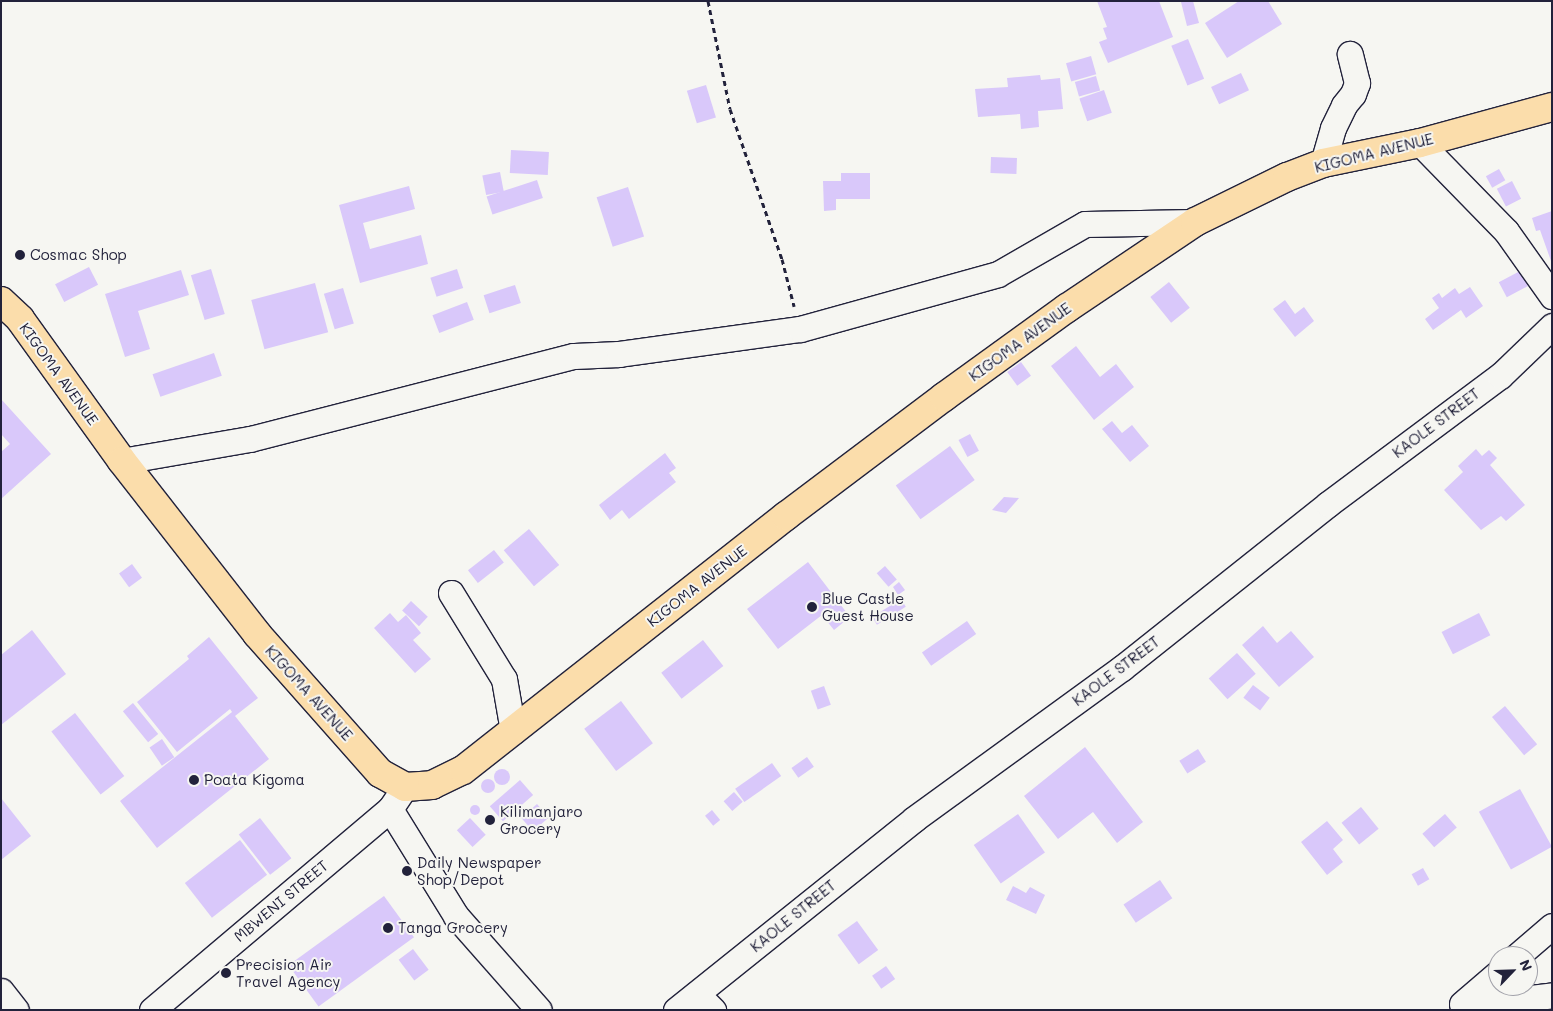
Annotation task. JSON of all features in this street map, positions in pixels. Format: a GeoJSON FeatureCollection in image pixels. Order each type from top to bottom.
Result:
{"type":"FeatureCollection","features":[{"type":"Feature","properties":{"kind":"main road","name":"KIGOMA AVENUE"},"geometry":{"type":"LineString","coordinates":[[1,301],[20,319],[122,461],[263,642],[380,773],[397,798],[432,785],[462,770],[786,516],[921,415],[1066,308],[1195,222],[1287,177],[1324,163],[1420,143],[1552,107]]}},
{"type":"Feature","properties":{"kind":"street"},"geometry":{"type":"LineString","coordinates":[[1324,163],[1333,128],[1344,105],[1353,94],[1356,83],[1350,54]]}},
{"type":"Feature","properties":{"kind":"street"},"geometry":{"type":"LineString","coordinates":[[1420,143],[1506,230],[1552,296]]}},
{"type":"Feature","properties":{"kind":"street"},"geometry":{"type":"LineString","coordinates":[[122,461],[250,439],[574,356],[619,354],[800,329],[998,274],[1085,224],[1195,222]]}},
{"type":"Feature","properties":{"kind":"street","name":"KAOLE STREET"},"geometry":{"type":"LineString","coordinates":[[676,1010],[705,1002],[914,818],[1122,668],[1328,504],[1500,376],[1552,326]]}},
{"type":"Feature","properties":{"kind":"street"},"geometry":{"type":"LineString","coordinates":[[451,593],[504,679],[513,731]]}},
{"type":"Feature","properties":{"kind":"street"},"geometry":{"type":"LineString","coordinates":[[397,798],[456,916],[539,1010]]}},
{"type":"Feature","properties":{"kind":"street","name":"MBWENI STREET"},"geometry":{"type":"LineString","coordinates":[[152,1010],[397,798]]}},
{"type":"Feature","properties":{"kind":"street"},"geometry":{"type":"LineString","coordinates":[[1529,946],[1552,926]]}},
{"type":"Feature","properties":{"kind":"street"},"geometry":{"type":"LineString","coordinates":[[1464,1007],[1488,983]]}},
{"type":"Feature","properties":{"kind":"street"},"geometry":{"type":"LineString","coordinates":[[1,990],[16,1010]]}},
{"type":"Feature","properties":{"kind":"street"},"geometry":{"type":"LineString","coordinates":[[1464,1007],[1552,995]]}},
{"type":"Feature","properties":{"kind":"path"},"geometry":{"type":"LineString","coordinates":[[708,1],[730,110],[782,259],[800,329]]}},
{"type":"Feature","properties":{"kind":"building"},"geometry":{"type":"Polygon","coordinates":[[[1097,1],[1159,1],[1173,37],[1108,63],[1099,42],[1107,39],[1103,28],[1107,27],[1097,1]]]}},
{"type":"Feature","properties":{"kind":"building"},"geometry":{"type":"Polygon","coordinates":[[[1193,1],[1199,23],[1187,26],[1181,2],[1193,1]]]}},
{"type":"Feature","properties":{"kind":"building"},"geometry":{"type":"Polygon","coordinates":[[[1239,1],[1268,1],[1282,24],[1227,58],[1205,23],[1239,1]]]}},
{"type":"Feature","properties":{"kind":"building"},"geometry":{"type":"Polygon","coordinates":[[[1188,39],[1204,79],[1187,86],[1171,46],[1188,39]]]}},
{"type":"Feature","properties":{"kind":"building"},"geometry":{"type":"Polygon","coordinates":[[[1091,56],[1096,74],[1071,81],[1066,63],[1091,56]]]}},
{"type":"Feature","properties":{"kind":"building"},"geometry":{"type":"Polygon","coordinates":[[[1241,73],[1249,90],[1219,104],[1211,87],[1241,73]]]}},
{"type":"Feature","properties":{"kind":"building"},"geometry":{"type":"Polygon","coordinates":[[[1040,75],[1041,80],[1060,78],[1063,109],[1038,111],[1039,127],[1021,129],[1020,114],[978,117],[975,89],[1008,87],[1007,78],[1040,75]]]}},
{"type":"Feature","properties":{"kind":"building"},"geometry":{"type":"Polygon","coordinates":[[[1096,76],[1100,90],[1079,96],[1075,82],[1096,76]]]}},
{"type":"Feature","properties":{"kind":"building"},"geometry":{"type":"Polygon","coordinates":[[[706,85],[716,118],[697,123],[687,91],[706,85]]]}},
{"type":"Feature","properties":{"kind":"building"},"geometry":{"type":"Polygon","coordinates":[[[1104,90],[1112,113],[1087,121],[1079,98],[1104,90]]]}},
{"type":"Feature","properties":{"kind":"building"},"geometry":{"type":"Polygon","coordinates":[[[511,150],[549,152],[548,175],[510,173],[511,150]]]}},
{"type":"Feature","properties":{"kind":"building"},"geometry":{"type":"Polygon","coordinates":[[[991,157],[1017,158],[1016,174],[990,173],[991,157]]]}},
{"type":"Feature","properties":{"kind":"building"},"geometry":{"type":"Polygon","coordinates":[[[1499,169],[1505,180],[1492,188],[1486,176],[1499,169]]]}},
{"type":"Feature","properties":{"kind":"building"},"geometry":{"type":"Polygon","coordinates":[[[500,172],[504,192],[486,195],[482,175],[500,172]]]}},
{"type":"Feature","properties":{"kind":"building"},"geometry":{"type":"Polygon","coordinates":[[[841,173],[870,173],[870,199],[836,199],[836,210],[824,211],[823,181],[841,181],[841,173]]]}},
{"type":"Feature","properties":{"kind":"building"},"geometry":{"type":"Polygon","coordinates":[[[537,180],[543,198],[492,214],[487,196],[537,180]]]}},
{"type":"Feature","properties":{"kind":"building"},"geometry":{"type":"Polygon","coordinates":[[[1512,181],[1521,199],[1506,207],[1497,189],[1512,181]]]}},
{"type":"Feature","properties":{"kind":"building"},"geometry":{"type":"Polygon","coordinates":[[[409,186],[415,209],[363,223],[370,249],[421,235],[428,264],[360,283],[339,205],[409,186]]]}},
{"type":"Feature","properties":{"kind":"building"},"geometry":{"type":"Polygon","coordinates":[[[628,187],[644,236],[613,247],[597,197],[628,187]]]}},
{"type":"Feature","properties":{"kind":"building"},"geometry":{"type":"Polygon","coordinates":[[[1552,211],[1551,261],[1540,230],[1536,231],[1532,218],[1552,211]]]}},
{"type":"Feature","properties":{"kind":"building"},"geometry":{"type":"Polygon","coordinates":[[[89,267],[98,285],[64,302],[55,284],[89,267]]]}},
{"type":"Feature","properties":{"kind":"building"},"geometry":{"type":"Polygon","coordinates":[[[211,269],[225,314],[205,320],[191,275],[211,269]]]}},
{"type":"Feature","properties":{"kind":"building"},"geometry":{"type":"Polygon","coordinates":[[[457,269],[463,288],[437,297],[430,278],[457,269]]]}},
{"type":"Feature","properties":{"kind":"building"},"geometry":{"type":"Polygon","coordinates":[[[181,270],[189,295],[138,311],[150,349],[125,357],[105,294],[181,270]]]}},
{"type":"Feature","properties":{"kind":"building"},"geometry":{"type":"Polygon","coordinates":[[[1520,271],[1528,286],[1507,297],[1499,282],[1520,271]]]}},
{"type":"Feature","properties":{"kind":"building"},"geometry":{"type":"Polygon","coordinates":[[[1169,282],[1190,308],[1171,323],[1150,297],[1169,282]]]}},
{"type":"Feature","properties":{"kind":"building"},"geometry":{"type":"Polygon","coordinates":[[[315,283],[328,332],[264,349],[251,300],[315,283]]]}},
{"type":"Feature","properties":{"kind":"building"},"geometry":{"type":"Polygon","coordinates":[[[515,285],[521,303],[489,313],[484,295],[515,285]]]}},
{"type":"Feature","properties":{"kind":"building"},"geometry":{"type":"Polygon","coordinates":[[[1470,287],[1483,306],[1466,318],[1461,310],[1433,330],[1425,319],[1439,308],[1432,298],[1439,293],[1442,298],[1455,288],[1459,294],[1470,287]]]}},
{"type":"Feature","properties":{"kind":"building"},"geometry":{"type":"Polygon","coordinates":[[[343,288],[354,323],[335,329],[324,294],[343,288]]]}},
{"type":"Feature","properties":{"kind":"building"},"geometry":{"type":"Polygon","coordinates":[[[1285,300],[1295,314],[1304,307],[1314,321],[1295,337],[1273,309],[1285,300]]]}},
{"type":"Feature","properties":{"kind":"building"},"geometry":{"type":"Polygon","coordinates":[[[467,302],[474,320],[439,333],[432,315],[467,302]]]}},
{"type":"Feature","properties":{"kind":"building"},"geometry":{"type":"Polygon","coordinates":[[[1076,346],[1100,377],[1116,364],[1134,387],[1094,420],[1051,366],[1076,346]]]}},
{"type":"Feature","properties":{"kind":"building"},"geometry":{"type":"Polygon","coordinates":[[[214,353],[222,376],[160,397],[153,374],[214,353]]]}},
{"type":"Feature","properties":{"kind":"building"},"geometry":{"type":"Polygon","coordinates":[[[1021,362],[1031,376],[1017,386],[1007,372],[1021,362]]]}},
{"type":"Feature","properties":{"kind":"building"},"geometry":{"type":"Polygon","coordinates":[[[1,399],[51,454],[1,499],[1,452],[10,444],[1,434],[1,399]]]}},
{"type":"Feature","properties":{"kind":"building"},"geometry":{"type":"Polygon","coordinates":[[[1112,421],[1122,433],[1132,425],[1149,446],[1130,462],[1102,429],[1112,421]]]}},
{"type":"Feature","properties":{"kind":"building"},"geometry":{"type":"Polygon","coordinates":[[[970,434],[979,451],[967,457],[959,440],[970,434]]]}},
{"type":"Feature","properties":{"kind":"building"},"geometry":{"type":"Polygon","coordinates":[[[950,446],[975,480],[920,519],[896,485],[950,446]]]}},
{"type":"Feature","properties":{"kind":"building"},"geometry":{"type":"Polygon","coordinates":[[[1476,449],[1482,456],[1489,450],[1497,458],[1490,465],[1525,505],[1506,521],[1501,516],[1481,530],[1444,490],[1463,472],[1458,466],[1476,449]]]}},
{"type":"Feature","properties":{"kind":"building"},"geometry":{"type":"Polygon","coordinates":[[[665,453],[676,468],[669,473],[676,482],[629,519],[622,510],[610,520],[599,505],[665,453]]]}},
{"type":"Feature","properties":{"kind":"building"},"geometry":{"type":"Polygon","coordinates":[[[1004,497],[1019,498],[1006,513],[992,510],[1004,497]]]}},
{"type":"Feature","properties":{"kind":"building"},"geometry":{"type":"Polygon","coordinates":[[[529,529],[559,565],[534,586],[504,550],[529,529]]]}},
{"type":"Feature","properties":{"kind":"building"},"geometry":{"type":"Polygon","coordinates":[[[494,550],[504,563],[478,583],[468,570],[494,550]]]}},
{"type":"Feature","properties":{"kind":"building"},"geometry":{"type":"Polygon","coordinates":[[[808,562],[850,617],[834,630],[822,615],[778,649],[747,609],[808,562]]]}},
{"type":"Feature","properties":{"kind":"building"},"geometry":{"type":"Polygon","coordinates":[[[132,564],[142,578],[129,587],[119,573],[132,564]]]}},
{"type":"Feature","properties":{"kind":"building"},"geometry":{"type":"Polygon","coordinates":[[[885,566],[897,580],[889,587],[877,573],[885,566]]]}},
{"type":"Feature","properties":{"kind":"building"},"geometry":{"type":"Polygon","coordinates":[[[899,582],[905,590],[898,595],[893,587],[899,582]]]}},
{"type":"Feature","properties":{"kind":"building"},"geometry":{"type":"Polygon","coordinates":[[[901,599],[906,607],[877,625],[872,617],[901,599]]]}},
{"type":"Feature","properties":{"kind":"building"},"geometry":{"type":"Polygon","coordinates":[[[411,601],[428,617],[419,626],[402,611],[411,601]]]}},
{"type":"Feature","properties":{"kind":"building"},"geometry":{"type":"Polygon","coordinates":[[[390,613],[398,622],[406,615],[421,633],[413,640],[431,659],[415,673],[374,628],[390,613]]]}},
{"type":"Feature","properties":{"kind":"building"},"geometry":{"type":"Polygon","coordinates":[[[1479,613],[1490,635],[1453,654],[1442,632],[1479,613]]]}},
{"type":"Feature","properties":{"kind":"building"},"geometry":{"type":"Polygon","coordinates":[[[967,621],[976,634],[931,666],[922,653],[967,621]]]}},
{"type":"Feature","properties":{"kind":"building"},"geometry":{"type":"Polygon","coordinates":[[[1263,626],[1277,643],[1291,631],[1314,657],[1279,687],[1242,645],[1263,626]]]}},
{"type":"Feature","properties":{"kind":"building"},"geometry":{"type":"Polygon","coordinates":[[[32,630],[66,674],[1,725],[1,655],[32,630]]]}},
{"type":"Feature","properties":{"kind":"building"},"geometry":{"type":"Polygon","coordinates":[[[209,637],[258,698],[235,716],[269,759],[157,848],[120,801],[232,712],[230,709],[177,752],[137,702],[189,659],[187,656],[209,637]]]}},
{"type":"Feature","properties":{"kind":"building"},"geometry":{"type":"Polygon","coordinates":[[[703,640],[723,666],[682,699],[661,673],[703,640]]]}},
{"type":"Feature","properties":{"kind":"building"},"geometry":{"type":"Polygon","coordinates":[[[1237,653],[1256,674],[1227,699],[1209,678],[1237,653]]]}},
{"type":"Feature","properties":{"kind":"building"},"geometry":{"type":"Polygon","coordinates":[[[1253,685],[1270,698],[1260,710],[1243,698],[1253,685]]]}},
{"type":"Feature","properties":{"kind":"building"},"geometry":{"type":"Polygon","coordinates":[[[824,686],[831,705],[818,710],[811,691],[824,686]]]}},
{"type":"Feature","properties":{"kind":"building"},"geometry":{"type":"Polygon","coordinates":[[[621,701],[653,743],[616,771],[584,729],[621,701]]]}},
{"type":"Feature","properties":{"kind":"building"},"geometry":{"type":"Polygon","coordinates":[[[133,703],[158,734],[148,742],[123,711],[133,703]]]}},
{"type":"Feature","properties":{"kind":"building"},"geometry":{"type":"Polygon","coordinates":[[[1505,706],[1537,744],[1524,755],[1492,717],[1505,706]]]}},
{"type":"Feature","properties":{"kind":"building"},"geometry":{"type":"Polygon","coordinates":[[[75,713],[124,776],[101,795],[51,731],[75,713]]]}},
{"type":"Feature","properties":{"kind":"building"},"geometry":{"type":"Polygon","coordinates":[[[162,739],[174,757],[162,766],[150,747],[162,739]]]}},
{"type":"Feature","properties":{"kind":"building"},"geometry":{"type":"Polygon","coordinates":[[[1085,747],[1143,822],[1117,843],[1093,812],[1058,839],[1024,796],[1085,747]]]}},
{"type":"Feature","properties":{"kind":"building"},"geometry":{"type":"Polygon","coordinates":[[[1198,749],[1206,762],[1187,773],[1179,761],[1198,749]]]}},
{"type":"Feature","properties":{"kind":"building"},"geometry":{"type":"Polygon","coordinates":[[[807,757],[814,767],[798,778],[791,768],[807,757]]]}},
{"type":"Feature","properties":{"kind":"building"},"geometry":{"type":"Polygon","coordinates":[[[772,763],[781,776],[744,802],[735,789],[772,763]]]}},
{"type":"Feature","properties":{"kind":"building"},"geometry":{"type":"Polygon","coordinates":[[[502,769],[508,771],[510,777],[508,783],[502,785],[496,783],[494,777],[496,771],[502,769]]]}},
{"type":"Feature","properties":{"kind":"building"},"geometry":{"type":"Polygon","coordinates":[[[488,779],[493,781],[495,786],[493,791],[488,793],[483,791],[481,786],[483,781],[488,779]]]}},
{"type":"Feature","properties":{"kind":"building"},"geometry":{"type":"Polygon","coordinates":[[[520,780],[533,795],[503,821],[490,806],[520,780]]]}},
{"type":"Feature","properties":{"kind":"building"},"geometry":{"type":"Polygon","coordinates":[[[1520,789],[1552,847],[1511,870],[1479,812],[1520,789]]]}},
{"type":"Feature","properties":{"kind":"building"},"geometry":{"type":"Polygon","coordinates":[[[734,792],[743,802],[732,811],[724,801],[734,792]]]}},
{"type":"Feature","properties":{"kind":"building"},"geometry":{"type":"Polygon","coordinates":[[[1,798],[31,836],[1,860],[1,798]]]}},
{"type":"Feature","properties":{"kind":"building"},"geometry":{"type":"Polygon","coordinates":[[[537,804],[549,818],[533,831],[521,818],[537,804]]]}},
{"type":"Feature","properties":{"kind":"building"},"geometry":{"type":"Polygon","coordinates":[[[475,805],[480,810],[475,815],[470,810],[475,805]]]}},
{"type":"Feature","properties":{"kind":"building"},"geometry":{"type":"Polygon","coordinates":[[[1361,807],[1379,829],[1359,844],[1342,823],[1361,807]]]}},
{"type":"Feature","properties":{"kind":"building"},"geometry":{"type":"Polygon","coordinates":[[[712,810],[720,820],[713,826],[705,816],[712,810]]]}},
{"type":"Feature","properties":{"kind":"building"},"geometry":{"type":"Polygon","coordinates":[[[1018,814],[1045,853],[1001,883],[974,845],[1018,814]]]}},
{"type":"Feature","properties":{"kind":"building"},"geometry":{"type":"Polygon","coordinates":[[[1445,814],[1457,828],[1434,847],[1422,834],[1445,814]]]}},
{"type":"Feature","properties":{"kind":"building"},"geometry":{"type":"Polygon","coordinates":[[[260,818],[291,858],[270,875],[239,835],[260,818]]]}},
{"type":"Feature","properties":{"kind":"building"},"geometry":{"type":"Polygon","coordinates":[[[470,818],[486,835],[473,847],[457,830],[470,818]]]}},
{"type":"Feature","properties":{"kind":"building"},"geometry":{"type":"Polygon","coordinates":[[[1327,821],[1343,840],[1333,849],[1343,862],[1327,875],[1301,842],[1327,821]]]}},
{"type":"Feature","properties":{"kind":"building"},"geometry":{"type":"Polygon","coordinates":[[[240,840],[267,875],[212,918],[185,883],[240,840]]]}},
{"type":"Feature","properties":{"kind":"building"},"geometry":{"type":"Polygon","coordinates":[[[1423,868],[1429,879],[1418,886],[1412,874],[1423,868]]]}},
{"type":"Feature","properties":{"kind":"building"},"geometry":{"type":"Polygon","coordinates":[[[1160,880],[1172,898],[1136,923],[1124,905],[1160,880]]]}},
{"type":"Feature","properties":{"kind":"building"},"geometry":{"type":"Polygon","coordinates":[[[1013,886],[1026,893],[1030,887],[1045,895],[1036,914],[1006,900],[1013,886]]]}},
{"type":"Feature","properties":{"kind":"building"},"geometry":{"type":"Polygon","coordinates":[[[384,896],[414,937],[319,1007],[289,965],[384,896]]]}},
{"type":"Feature","properties":{"kind":"building"},"geometry":{"type":"Polygon","coordinates":[[[857,921],[878,950],[859,964],[838,935],[857,921]]]}},
{"type":"Feature","properties":{"kind":"building"},"geometry":{"type":"Polygon","coordinates":[[[413,949],[429,970],[414,981],[399,960],[413,949]]]}},
{"type":"Feature","properties":{"kind":"building"},"geometry":{"type":"Polygon","coordinates":[[[886,966],[895,979],[881,989],[872,976],[886,966]]]}},
{"type":"Feature","properties":{"kind":"place","name":"Cosmac Shop"},"geometry":{"type":"Point","coordinates":[20,255]}},
{"type":"Feature","properties":{"kind":"place","name":"Blue Castle Guest House"},"geometry":{"type":"Point","coordinates":[812,607]}},
{"type":"Feature","properties":{"kind":"place","name":"Poata Kigoma"},"geometry":{"type":"Point","coordinates":[194,780]}},
{"type":"Feature","properties":{"kind":"place","name":"Kilimanjaro Grocery"},"geometry":{"type":"Point","coordinates":[490,820]}},
{"type":"Feature","properties":{"kind":"place","name":"Daily Newspaper Shop/Depot"},"geometry":{"type":"Point","coordinates":[407,871]}},
{"type":"Feature","properties":{"kind":"place","name":"Tanga Grocery"},"geometry":{"type":"Point","coordinates":[388,928]}},
{"type":"Feature","properties":{"kind":"place","name":"Precision Air Travel Agency"},"geometry":{"type":"Point","coordinates":[226,973]}}]}
